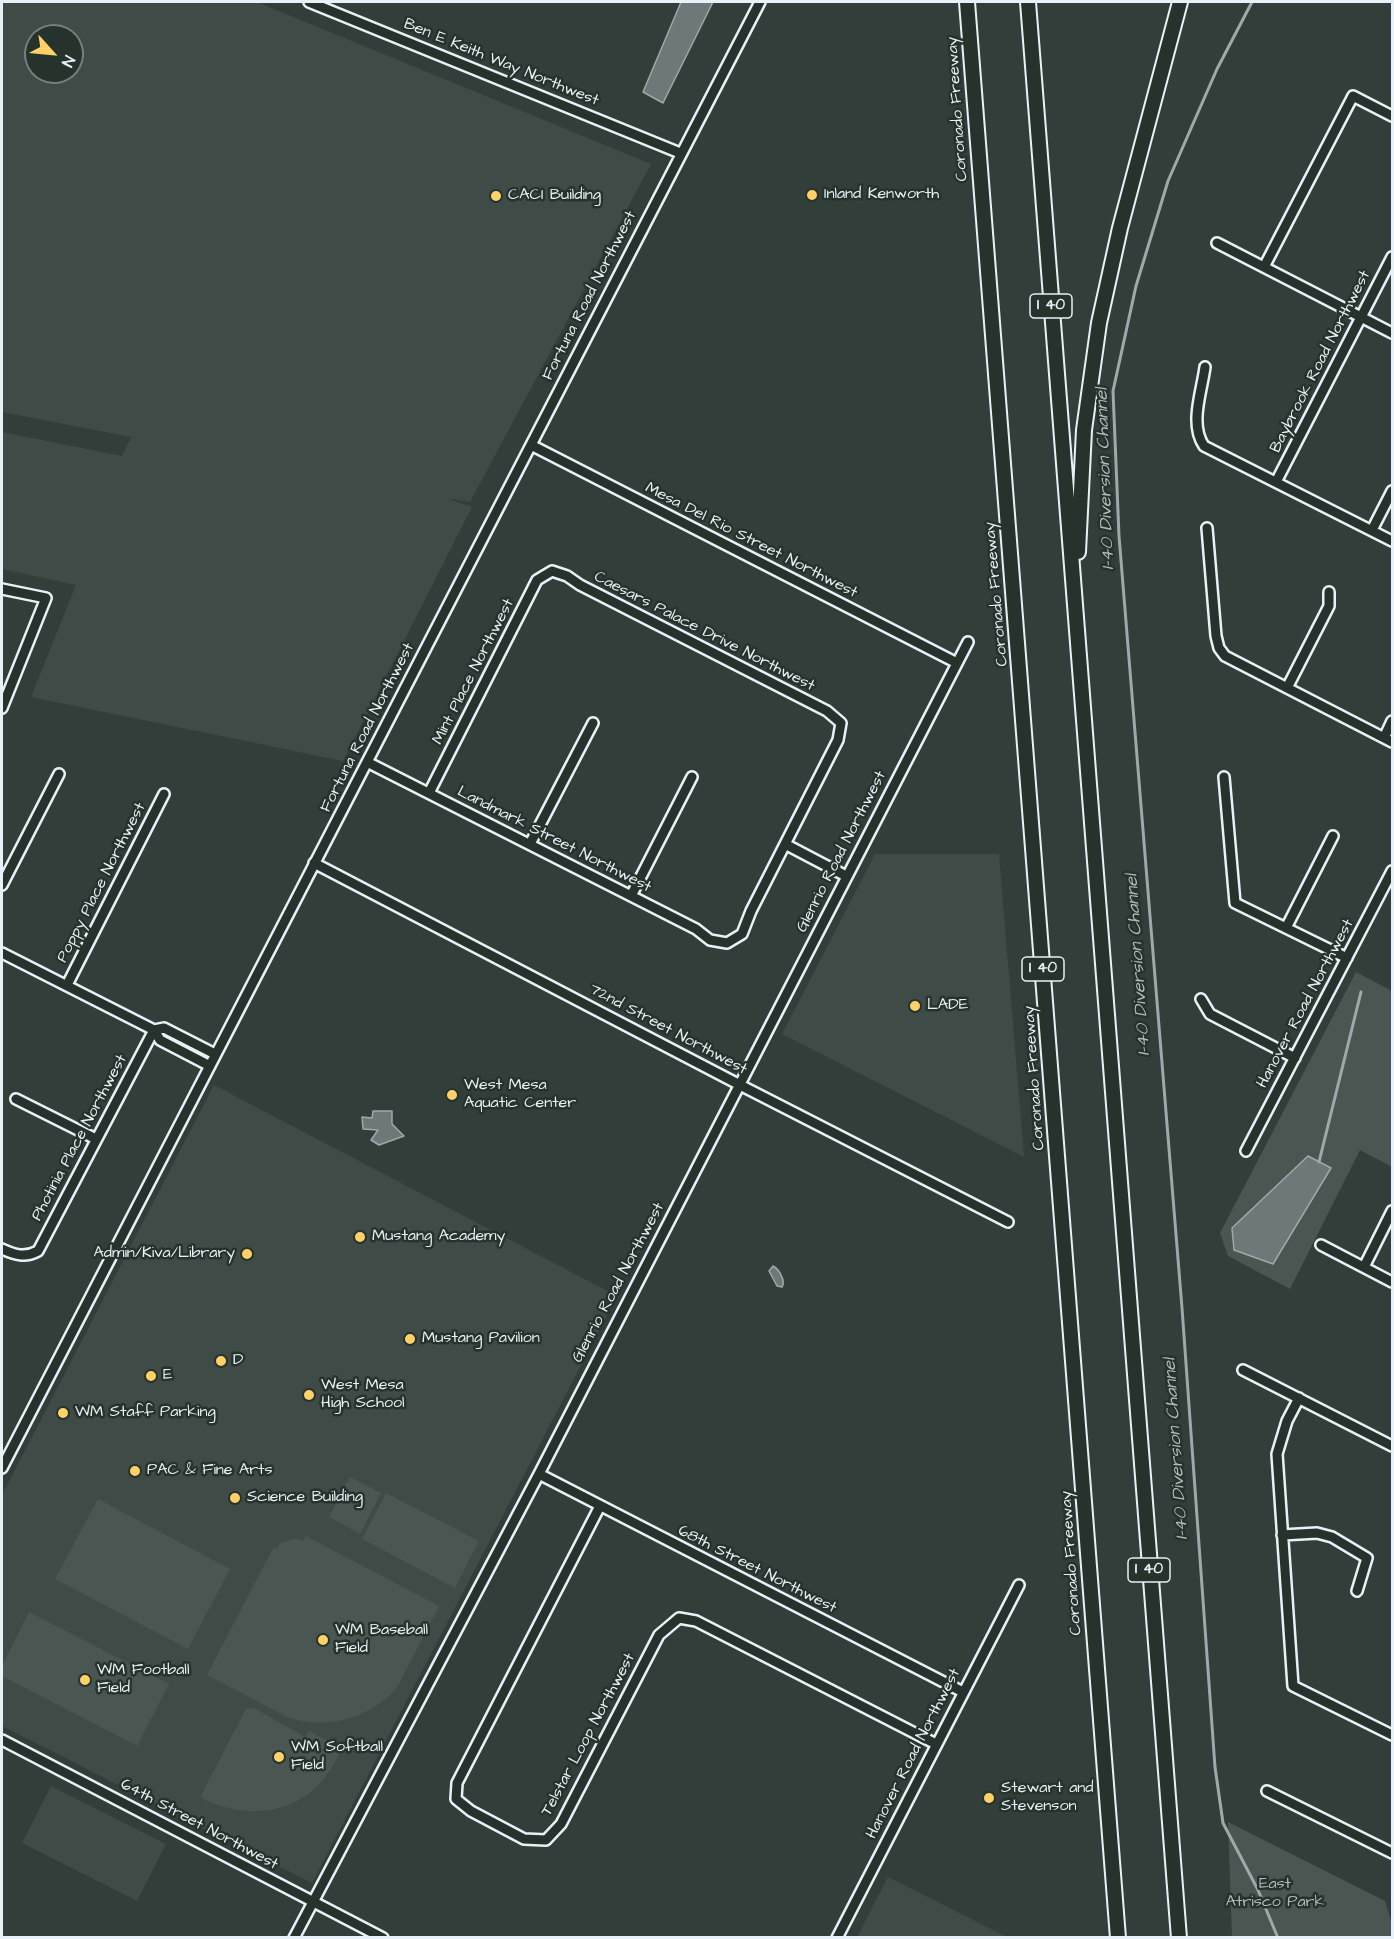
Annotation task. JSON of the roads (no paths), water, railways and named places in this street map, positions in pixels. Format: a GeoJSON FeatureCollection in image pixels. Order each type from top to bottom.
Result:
{"type":"FeatureCollection","features":[{"type":"Feature","properties":{"kind":"highway"},"geometry":{"type":"LineString","coordinates":[[959,2],[970,51]]}},
{"type":"Feature","properties":{"kind":"highway","name":"Coronado Freeway"},"geometry":{"type":"LineString","coordinates":[[967,2],[1118,1938]]}},
{"type":"Feature","properties":{"kind":"highway","name":"I 40"},"geometry":{"type":"LineString","coordinates":[[1028,2],[1179,1938]]}},
{"type":"Feature","properties":{"kind":"highway"},"geometry":{"type":"LineString","coordinates":[[1075,610],[1084,430],[1099,323],[1120,228],[1181,2]]}},
{"type":"Feature","properties":{"kind":"street","name":"Ben E Keith Way Northwest"},"geometry":{"type":"LineString","coordinates":[[309,2],[680,153]]}},
{"type":"Feature","properties":{"kind":"street","name":"Fortuna Road Northwest"},"geometry":{"type":"LineString","coordinates":[[2,1468],[760,2]]}},
{"type":"Feature","properties":{"kind":"street"},"geometry":{"type":"LineString","coordinates":[[1264,267],[1353,96],[1392,116]]}},
{"type":"Feature","properties":{"kind":"street"},"geometry":{"type":"LineString","coordinates":[[1217,243],[1392,333]]}},
{"type":"Feature","properties":{"kind":"street","name":"Baybrook Road Northwest"},"geometry":{"type":"LineString","coordinates":[[1276,482],[1392,256]]}},
{"type":"Feature","properties":{"kind":"street"},"geometry":{"type":"LineString","coordinates":[[1205,367],[1196,427],[1198,438],[1204,446],[1392,541]]}},
{"type":"Feature","properties":{"kind":"street","name":"Mesa Del Rio Street Northwest"},"geometry":{"type":"LineString","coordinates":[[531,445],[957,663]]}},
{"type":"Feature","properties":{"kind":"street"},"geometry":{"type":"LineString","coordinates":[[1372,530],[1392,491]]}},
{"type":"Feature","properties":{"kind":"street"},"geometry":{"type":"LineString","coordinates":[[1207,528],[1215,636],[1225,656],[1388,740],[1392,722]]}},
{"type":"Feature","properties":{"kind":"street","name":"Caesars Palace Drive Northwest"},"geometry":{"type":"LineString","coordinates":[[552,571],[567,576],[591,591],[827,711],[841,723],[838,740],[785,844]]}},
{"type":"Feature","properties":{"kind":"street","name":"Mint Place Northwest"},"geometry":{"type":"LineString","coordinates":[[429,793],[537,580],[552,571]]}},
{"type":"Feature","properties":{"kind":"street"},"geometry":{"type":"LineString","coordinates":[[2,589],[46,598],[2,708]]}},
{"type":"Feature","properties":{"kind":"street"},"geometry":{"type":"LineString","coordinates":[[1287,688],[1329,606],[1329,592]]}},
{"type":"Feature","properties":{"kind":"street","name":"Glenrio Road Northwest"},"geometry":{"type":"LineString","coordinates":[[294,1938],[538,1474],[968,642]]}},
{"type":"Feature","properties":{"kind":"street"},"geometry":{"type":"LineString","coordinates":[[530,844],[593,723]]}},
{"type":"Feature","properties":{"kind":"street","name":"Landmark Street Northwest"},"geometry":{"type":"LineString","coordinates":[[367,762],[696,929],[710,940],[727,943],[742,934],[785,844]]}},
{"type":"Feature","properties":{"kind":"street"},"geometry":{"type":"LineString","coordinates":[[2,885],[59,774]]}},
{"type":"Feature","properties":{"kind":"street"},"geometry":{"type":"LineString","coordinates":[[631,897],[692,777]]}},
{"type":"Feature","properties":{"kind":"street"},"geometry":{"type":"LineString","coordinates":[[1224,777],[1235,903],[1347,958]]}},
{"type":"Feature","properties":{"kind":"street","name":"Poppy Place Northwest"},"geometry":{"type":"LineString","coordinates":[[67,985],[164,794]]}},
{"type":"Feature","properties":{"kind":"street"},"geometry":{"type":"LineString","coordinates":[[1286,928],[1333,836]]}},
{"type":"Feature","properties":{"kind":"street"},"geometry":{"type":"LineString","coordinates":[[785,844],[846,876]]}},
{"type":"Feature","properties":{"kind":"street","name":"72nd Street Northwest"},"geometry":{"type":"LineString","coordinates":[[314,863],[1008,1222]]}},
{"type":"Feature","properties":{"kind":"street","name":"Hanover Road Northwest"},"geometry":{"type":"LineString","coordinates":[[1246,1151],[1392,871]]}},
{"type":"Feature","properties":{"kind":"street"},"geometry":{"type":"LineString","coordinates":[[2,953],[154,1030],[160,1040],[210,1065]]}},
{"type":"Feature","properties":{"kind":"street"},"geometry":{"type":"LineString","coordinates":[[1201,999],[1210,1014],[1295,1058]]}},
{"type":"Feature","properties":{"kind":"street"},"geometry":{"type":"LineString","coordinates":[[154,1030],[164,1028],[215,1054]]}},
{"type":"Feature","properties":{"kind":"street","name":"Photinia Place Northwest"},"geometry":{"type":"LineString","coordinates":[[2,1249],[12,1254],[28,1256],[38,1251],[154,1030]]}},
{"type":"Feature","properties":{"kind":"street"},"geometry":{"type":"LineString","coordinates":[[16,1099],[96,1138]]}},
{"type":"Feature","properties":{"kind":"street"},"geometry":{"type":"LineString","coordinates":[[1364,1267],[1392,1211]]}},
{"type":"Feature","properties":{"kind":"street"},"geometry":{"type":"LineString","coordinates":[[1321,1245],[1392,1282]]}},
{"type":"Feature","properties":{"kind":"street"},"geometry":{"type":"LineString","coordinates":[[1243,1370],[1392,1446]]}},
{"type":"Feature","properties":{"kind":"street"},"geometry":{"type":"LineString","coordinates":[[1299,1398],[1287,1421],[1277,1454],[1293,1686],[1392,1735]]}},
{"type":"Feature","properties":{"kind":"street","name":"68th Street Northwest"},"geometry":{"type":"LineString","coordinates":[[538,1474],[963,1692]]}},
{"type":"Feature","properties":{"kind":"street","name":"Telstar Loop Northwest"},"geometry":{"type":"LineString","coordinates":[[600,1506],[457,1783],[456,1799],[471,1811],[524,1839],[546,1840],[561,1824],[659,1635],[679,1618],[696,1621],[936,1744]]}},
{"type":"Feature","properties":{"kind":"street"},"geometry":{"type":"LineString","coordinates":[[1282,1535],[1317,1533],[1332,1537],[1367,1558],[1357,1591]]}},
{"type":"Feature","properties":{"kind":"street","name":"Hanover Road Northwest"},"geometry":{"type":"LineString","coordinates":[[837,1938],[1019,1585]]}},
{"type":"Feature","properties":{"kind":"street","name":"64th Street Northwest"},"geometry":{"type":"LineString","coordinates":[[2,1740],[383,1938]]}},
{"type":"Feature","properties":{"kind":"street"},"geometry":{"type":"LineString","coordinates":[[1268,1791],[1392,1853]]}},
{"type":"Feature","properties":{"kind":"waterway","name":"I-40 Diversion Channel"},"geometry":{"type":"LineString","coordinates":[[1252,2],[1217,69],[1168,181],[1136,286],[1113,391],[1119,536],[1182,1308],[1215,1767],[1223,1823],[1258,1890],[1278,1938]]}},
{"type":"Feature","properties":{"kind":"waterway"},"geometry":{"type":"LineString","coordinates":[[1319,1162],[1361,992]]}},
{"type":"Feature","properties":{"kind":"place","name":"Inland Kenworth"},"geometry":{"type":"Point","coordinates":[812,195]}},
{"type":"Feature","properties":{"kind":"place","name":"CACI Building"},"geometry":{"type":"Point","coordinates":[496,196]}},
{"type":"Feature","properties":{"kind":"place","name":"LADE"},"geometry":{"type":"Point","coordinates":[915,1006]}},
{"type":"Feature","properties":{"kind":"place","name":"West Mesa Aquatic Center"},"geometry":{"type":"Point","coordinates":[452,1095]}},
{"type":"Feature","properties":{"kind":"place","name":"Mustang Academy"},"geometry":{"type":"Point","coordinates":[360,1237]}},
{"type":"Feature","properties":{"kind":"place","name":"Admin/Kiva/Library"},"geometry":{"type":"Point","coordinates":[247,1254]}},
{"type":"Feature","properties":{"kind":"place","name":"Mustang Pavilion"},"geometry":{"type":"Point","coordinates":[410,1339]}},
{"type":"Feature","properties":{"kind":"place","name":"D"},"geometry":{"type":"Point","coordinates":[221,1361]}},
{"type":"Feature","properties":{"kind":"place","name":"E"},"geometry":{"type":"Point","coordinates":[151,1376]}},
{"type":"Feature","properties":{"kind":"place","name":"West Mesa High School"},"geometry":{"type":"Point","coordinates":[309,1395]}},
{"type":"Feature","properties":{"kind":"place","name":"WM Staff Parking"},"geometry":{"type":"Point","coordinates":[63,1413]}},
{"type":"Feature","properties":{"kind":"place","name":"PAC & Fine Arts"},"geometry":{"type":"Point","coordinates":[135,1471]}},
{"type":"Feature","properties":{"kind":"place","name":"Science Building"},"geometry":{"type":"Point","coordinates":[235,1498]}},
{"type":"Feature","properties":{"kind":"place","name":"WM Baseball Field"},"geometry":{"type":"Point","coordinates":[323,1640]}},
{"type":"Feature","properties":{"kind":"place","name":"WM Football Field"},"geometry":{"type":"Point","coordinates":[85,1680]}},
{"type":"Feature","properties":{"kind":"place","name":"WM Softball Field"},"geometry":{"type":"Point","coordinates":[279,1757]}},
{"type":"Feature","properties":{"kind":"place","name":"Stewart and Stevenson"},"geometry":{"type":"Point","coordinates":[989,1798]}},
{"type":"Feature","properties":{"kind":"park label","name":"East Atrisco Park"},"geometry":{"type":"Point","coordinates":[1275,1894]}}]}
